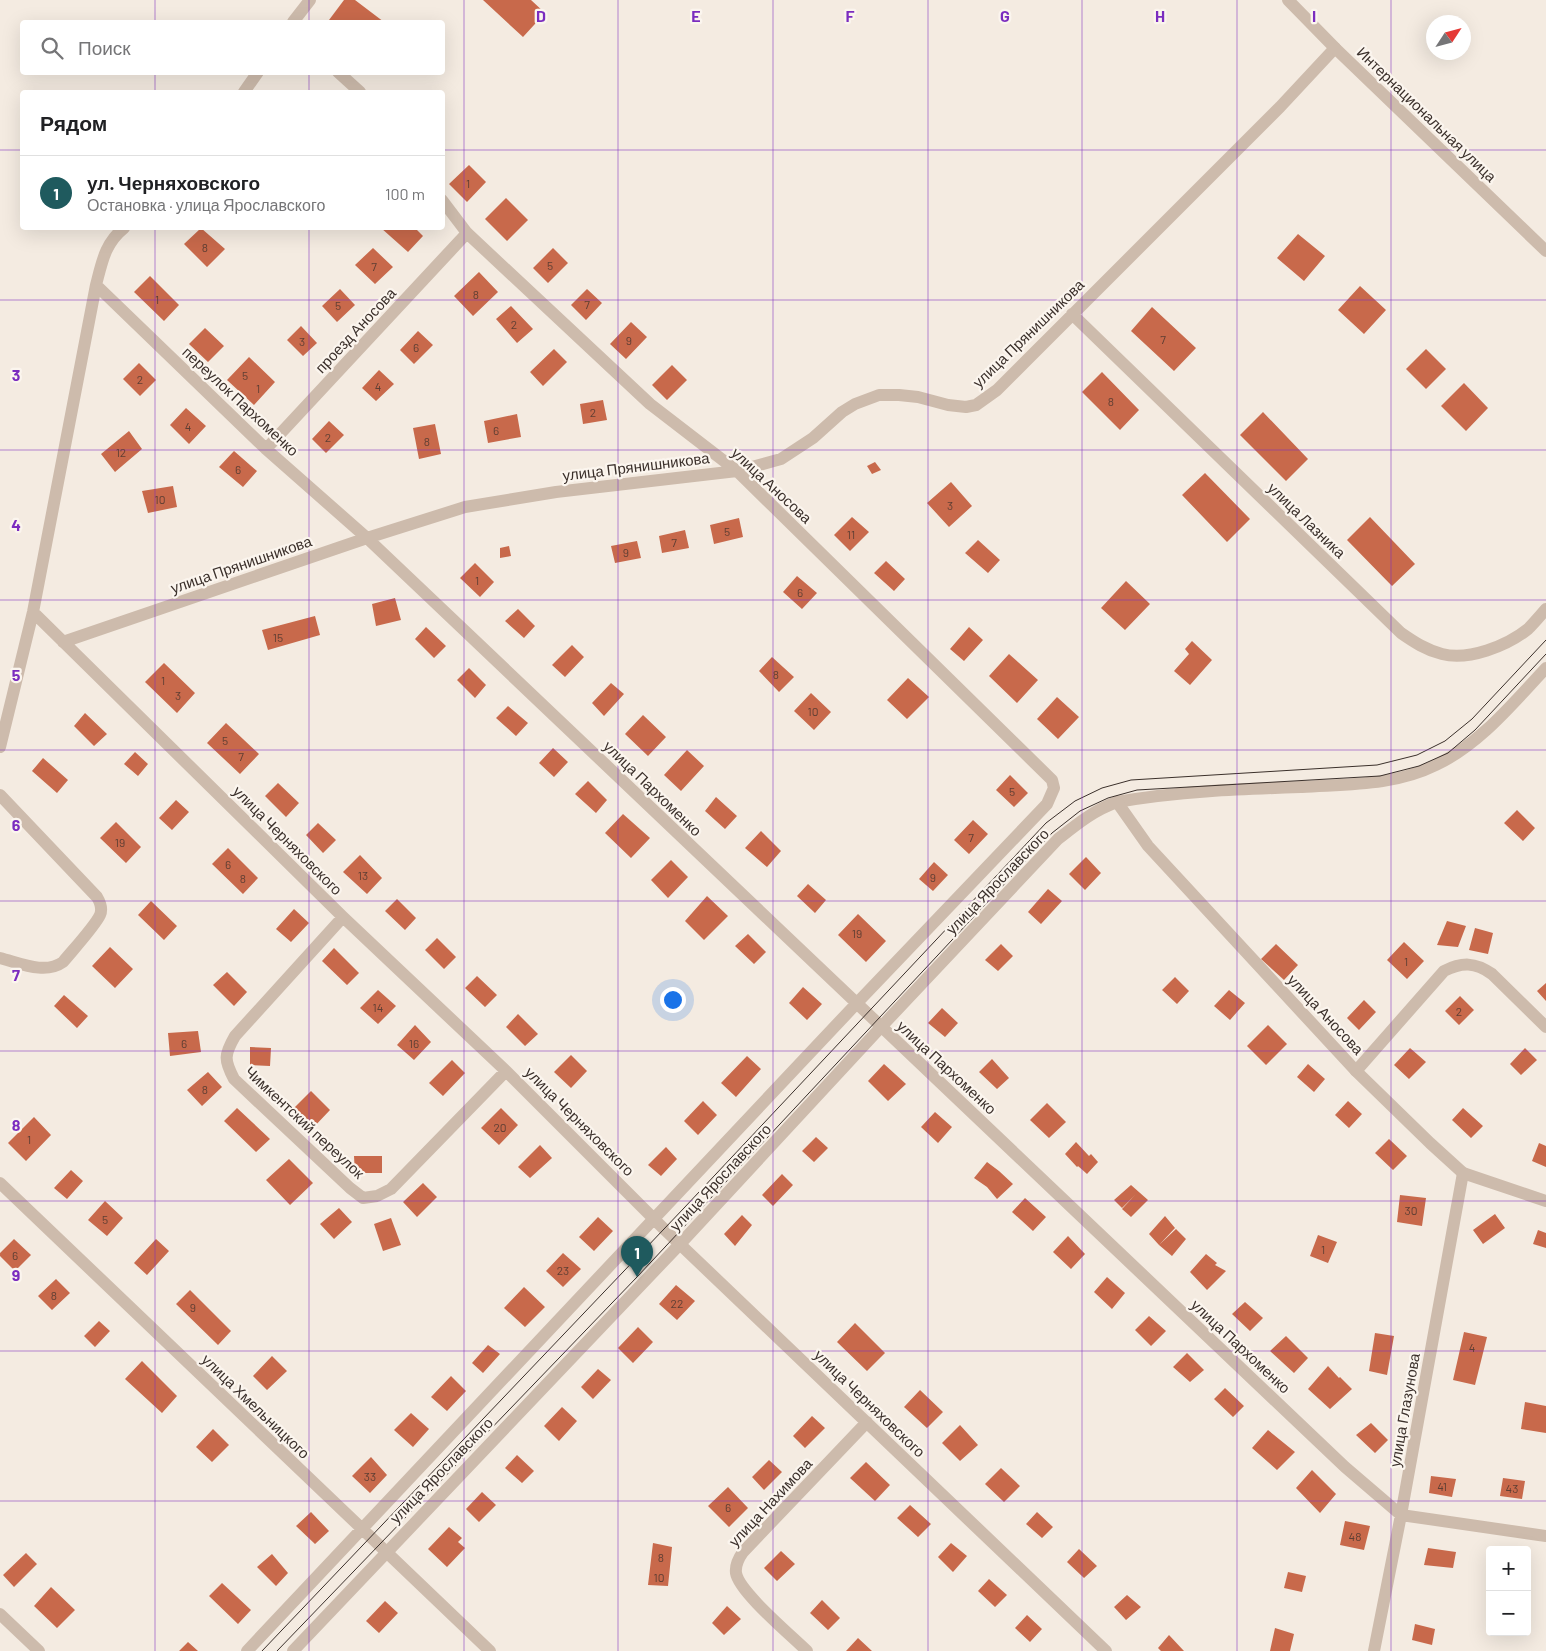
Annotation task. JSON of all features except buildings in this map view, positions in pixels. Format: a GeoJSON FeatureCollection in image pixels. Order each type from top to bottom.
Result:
{"type":"FeatureCollection","features":[{"type":"Feature","properties":{"kind":"street"},"geometry":{"type":"LineString","coordinates":[[295,20],[310,0]]}},
{"type":"Feature","properties":{"kind":"street","name":"Интернациональная улица"},"geometry":{"type":"LineString","coordinates":[[1288,0],[1334,48],[1546,250]]}},
{"type":"Feature","properties":{"kind":"street","name":"улица Прянишникова"},"geometry":{"type":"LineString","coordinates":[[64,642],[464,507],[556,492],[737,471],[781,459],[813,438],[842,412],[855,404],[879,395],[918,397],[948,405],[966,407],[976,405],[997,390],[1280,107],[1334,48]]}},
{"type":"Feature","properties":{"kind":"street"},"geometry":{"type":"LineString","coordinates":[[245,90],[256,75]]}},
{"type":"Feature","properties":{"kind":"street"},"geometry":{"type":"LineString","coordinates":[[341,75],[358,90]]}},
{"type":"Feature","properties":{"kind":"street","name":"улица Аносова"},"geometry":{"type":"LineString","coordinates":[[445,204],[467,233],[650,404],[737,471],[1052,780],[1054,788],[1047,804],[856,1004]]}},
{"type":"Feature","properties":{"kind":"street"},"geometry":{"type":"LineString","coordinates":[[0,747],[32,612],[96,285],[106,249],[122,230]]}},
{"type":"Feature","properties":{"kind":"street","name":"проезд Аносова"},"geometry":{"type":"LineString","coordinates":[[266,449],[467,233]]}},
{"type":"Feature","properties":{"kind":"street","name":"переулок Пархоменко"},"geometry":{"type":"LineString","coordinates":[[96,285],[266,449],[368,538]]}},
{"type":"Feature","properties":{"kind":"street","name":"улица Лазника"},"geometry":{"type":"LineString","coordinates":[[1072,314],[1401,633],[1423,648],[1444,655],[1462,655],[1485,651],[1506,643],[1528,629],[1546,609]]}},
{"type":"Feature","properties":{"kind":"street","name":"улица Пархоменко"},"geometry":{"type":"LineString","coordinates":[[368,538],[856,1004],[1338,1460],[1401,1515]]}},
{"type":"Feature","properties":{"kind":"street","name":"улица Черняховского"},"geometry":{"type":"LineString","coordinates":[[32,612],[343,917],[506,1071],[680,1244],[1106,1651]]}},
{"type":"Feature","properties":{"kind":"street","name":"улица Ярославского"},"geometry":{"type":"LineString","coordinates":[[293,1651],[385,1552],[680,1244],[1058,839],[1100,808],[1117,802],[1140,798],[1248,789],[1378,783],[1411,776],[1437,765],[1465,748],[1488,728],[1546,668]]}},
{"type":"Feature","properties":{"kind":"street"},"geometry":{"type":"LineString","coordinates":[[0,795],[97,897],[101,908],[97,920],[63,962],[57,966],[50,969],[42,968],[0,958]]}},
{"type":"Feature","properties":{"kind":"street","name":"улица Аносова"},"geometry":{"type":"LineString","coordinates":[[1117,802],[1148,846],[1356,1071],[1463,1173],[1546,1200]]}},
{"type":"Feature","properties":{"kind":"street","name":"Чимкентский переулок"},"geometry":{"type":"LineString","coordinates":[[343,917],[235,1036],[228,1048],[226,1063],[234,1079],[363,1198],[377,1196],[391,1189],[506,1071]]}},
{"type":"Feature","properties":{"kind":"street"},"geometry":{"type":"LineString","coordinates":[[1356,1071],[1444,971],[1457,965],[1483,968],[1492,974],[1546,1027]]}},
{"type":"Feature","properties":{"kind":"street"},"geometry":{"type":"LineString","coordinates":[[246,1651],[856,1004]]}},
{"type":"Feature","properties":{"kind":"street","name":"улица Глазунова"},"geometry":{"type":"LineString","coordinates":[[1374,1651],[1401,1515],[1463,1173]]}},
{"type":"Feature","properties":{"kind":"street","name":"улица Хмельницкого"},"geometry":{"type":"LineString","coordinates":[[0,1183],[490,1651]]}},
{"type":"Feature","properties":{"kind":"street","name":"улица Нахимова"},"geometry":{"type":"LineString","coordinates":[[807,1651],[744,1590],[736,1576],[736,1564],[743,1552],[867,1422]]}},
{"type":"Feature","properties":{"kind":"street"},"geometry":{"type":"LineString","coordinates":[[1401,1515],[1546,1536]]}},
{"type":"Feature","properties":{"kind":"street"},"geometry":{"type":"LineString","coordinates":[[0,1614],[38,1651]]}},
{"type":"Feature","properties":{"kind":"tram line"},"geometry":{"type":"LineString","coordinates":[[262,1651],[684,1208],[1046,823],[1075,801],[1102,788],[1131,780],[1377,765],[1417,755],[1445,741],[1472,719],[1546,640]]}},
{"type":"Feature","properties":{"kind":"tram line"},"geometry":{"type":"LineString","coordinates":[[277,1651],[637,1277],[1052,833],[1080,811],[1108,798],[1137,790],[1380,776],[1419,766],[1448,753],[1475,730],[1546,654]]}},
{"type":"Feature","properties":{"kind":"place","name":"ул. Черняховского"},"geometry":{"type":"Point","coordinates":[637,1277]}}]}
